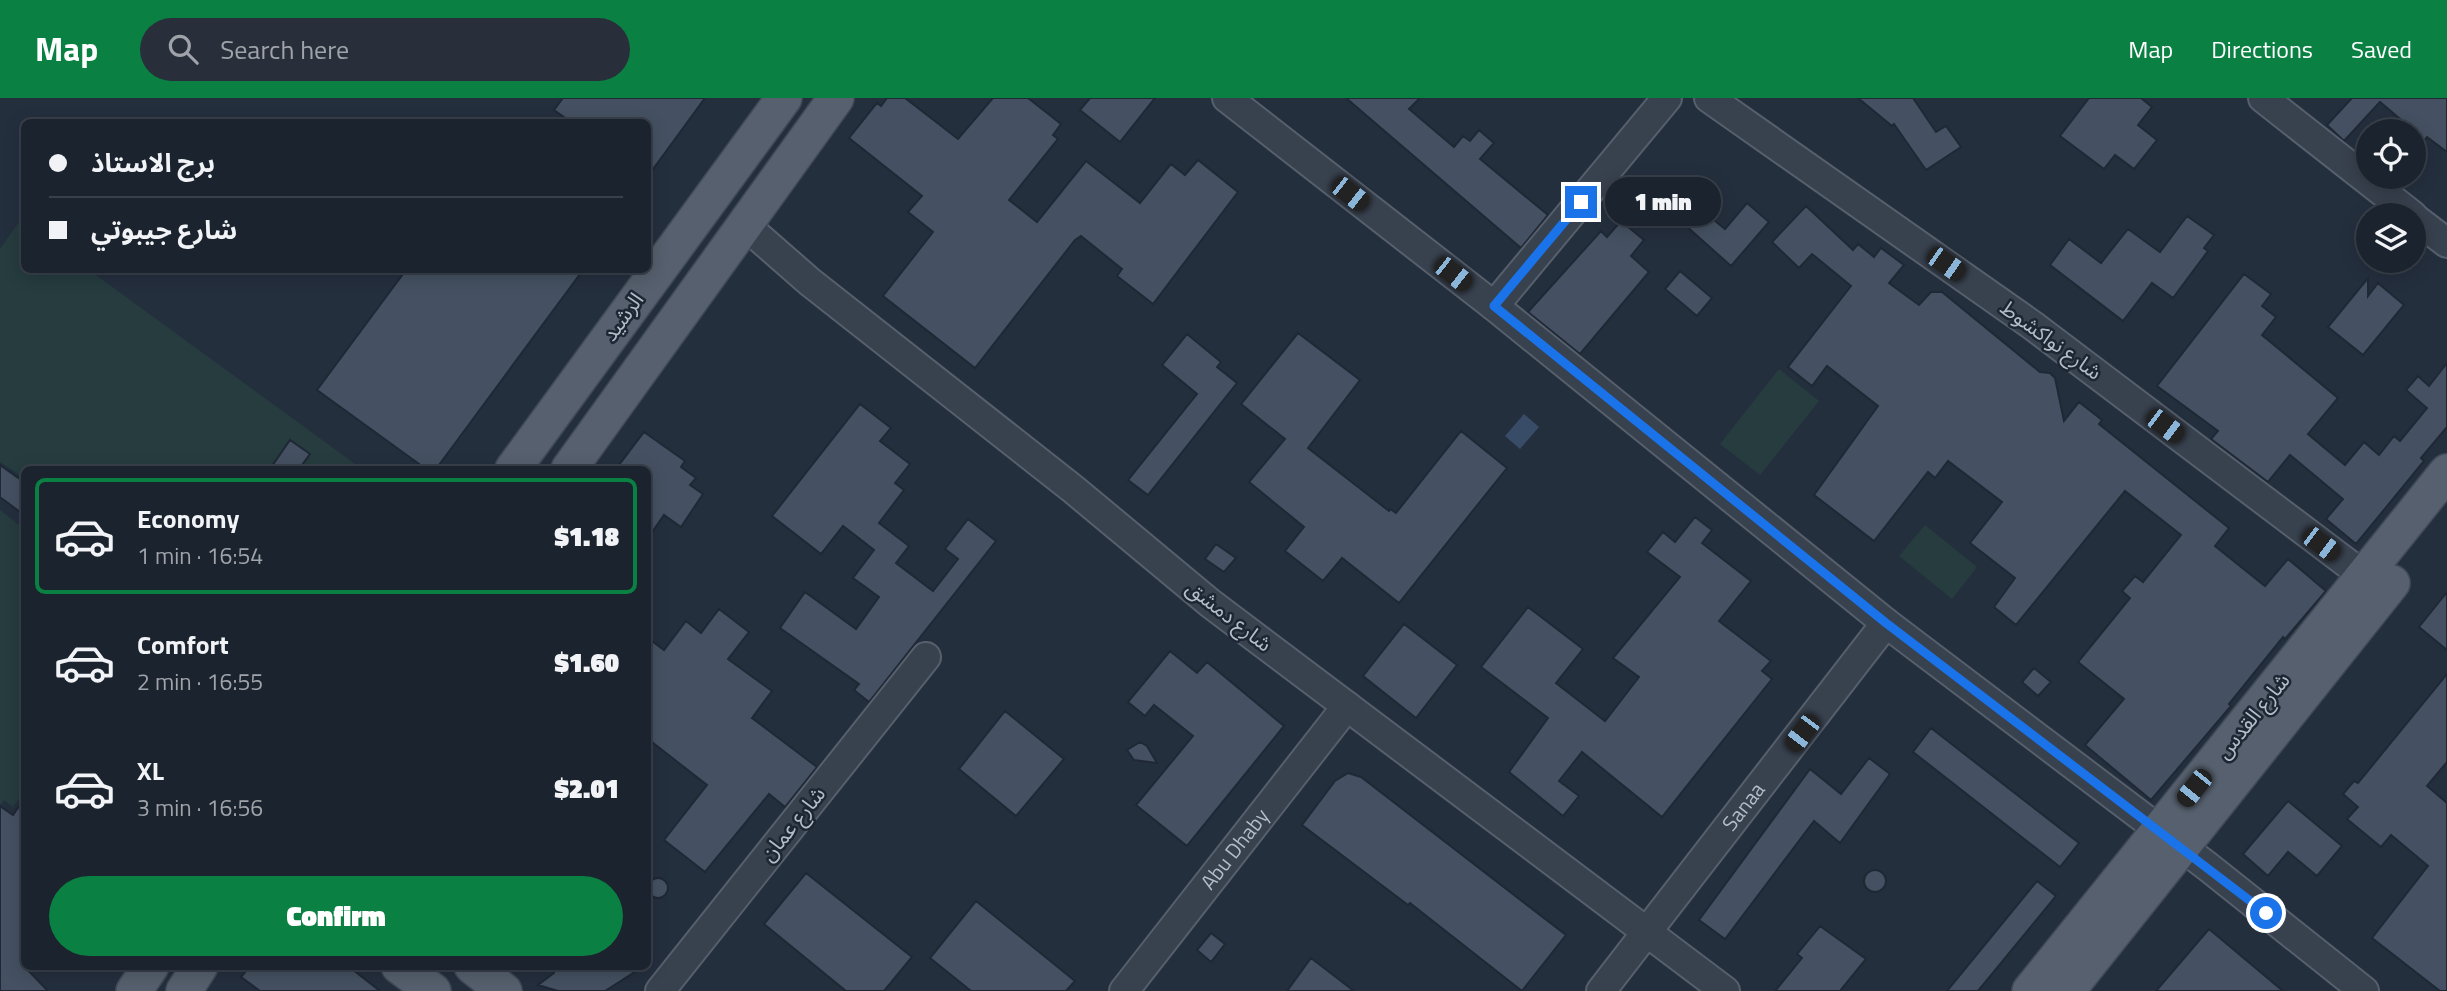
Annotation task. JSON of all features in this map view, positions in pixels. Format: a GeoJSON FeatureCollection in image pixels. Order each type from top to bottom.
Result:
{"type":"FeatureCollection","features":[{"type":"Feature","properties":{"kind":"main road","name":"الرشيد"},"geometry":{"type":"LineString","coordinates":[[515,466],[784,98]]}},
{"type":"Feature","properties":{"kind":"main road"},"geometry":{"type":"LineString","coordinates":[[571,466],[836,98]]}},
{"type":"Feature","properties":{"kind":"main road","name":"شارع القدس"},"geometry":{"type":"LineString","coordinates":[[2375,584],[2447,472]]}},
{"type":"Feature","properties":{"kind":"main road","name":"شارع القدس"},"geometry":{"type":"LineString","coordinates":[[2031,991],[2170,838],[2375,584],[2447,510]]}},
{"type":"Feature","properties":{"kind":"main road","name":"شارع القدس"},"geometry":{"type":"LineString","coordinates":[[2067,991],[2170,838]]}},
{"type":"Feature","properties":{"kind":"main road"},"geometry":{"type":"LineString","coordinates":[[134,991],[148,970]]}},
{"type":"Feature","properties":{"kind":"main road"},"geometry":{"type":"LineString","coordinates":[[184,991],[197,970]]}},
{"type":"Feature","properties":{"kind":"main road"},"geometry":{"type":"LineString","coordinates":[[405,970],[433,991]]}},
{"type":"Feature","properties":{"kind":"main road"},"geometry":{"type":"LineString","coordinates":[[477,970],[504,991]]}},
{"type":"Feature","properties":{"kind":"street"},"geometry":{"type":"LineString","coordinates":[[1227,98],[1494,306],[1886,623],[2170,838],[2364,991]]}},
{"type":"Feature","properties":{"kind":"street"},"geometry":{"type":"LineString","coordinates":[[1494,306],[1667,98]]}},
{"type":"Feature","properties":{"kind":"street","name":"شارع نواكشوط"},"geometry":{"type":"LineString","coordinates":[[1709,98],[2032,325],[2375,584]]}},
{"type":"Feature","properties":{"kind":"street"},"geometry":{"type":"LineString","coordinates":[[2263,98],[2396,203]]}},
{"type":"Feature","properties":{"kind":"street","name":"شارع دمشق"},"geometry":{"type":"LineString","coordinates":[[746,226],[810,282],[1073,489],[1210,603],[1725,991]]}},
{"type":"Feature","properties":{"kind":"street"},"geometry":{"type":"LineString","coordinates":[[2426,227],[2447,243]]}},
{"type":"Feature","properties":{"kind":"street","name":"Sanaa"},"geometry":{"type":"LineString","coordinates":[[1601,991],[1649,933],[1886,623]]}},
{"type":"Feature","properties":{"kind":"street","name":"شارع عمان"},"geometry":{"type":"LineString","coordinates":[[660,991],[926,657]]}},
{"type":"Feature","properties":{"kind":"street","name":"Abu Dhaby"},"geometry":{"type":"LineString","coordinates":[[1124,991],[1347,706]]}},
{"type":"Feature","properties":{"kind":"green space"},"geometry":{"type":"Polygon","coordinates":[[[21,219],[21,273],[93,273],[358,466],[21,466],[21,476],[0,462],[0,249],[21,219]]]}},
{"type":"Feature","properties":{"kind":"green space"},"geometry":{"type":"Polygon","coordinates":[[[1779,369],[1819,401],[1760,475],[1720,444],[1779,369]]]}},
{"type":"Feature","properties":{"kind":"green space"},"geometry":{"type":"Polygon","coordinates":[[[0,510],[21,527],[21,796],[13,807],[4,800],[0,805],[0,510]]]}},
{"type":"Feature","properties":{"kind":"green space"},"geometry":{"type":"Polygon","coordinates":[[[1925,525],[1977,567],[1952,599],[1899,556],[1925,525]]]}},
{"type":"Feature","properties":{"kind":"water"},"geometry":{"type":"Polygon","coordinates":[[[1524,414],[1539,427],[1520,449],[1505,436],[1524,414]]]}},
{"type":"Feature","properties":{"kind":"building"},"geometry":{"type":"Polygon","coordinates":[[[563,98],[705,98],[651,172],[651,119],[567,119],[554,110],[563,98]]]}},
{"type":"Feature","properties":{"kind":"building"},"geometry":{"type":"Polygon","coordinates":[[[887,98],[905,98],[958,139],[993,98],[1028,98],[1061,124],[1053,135],[1058,139],[1009,200],[1037,222],[1086,161],[1140,203],[1171,164],[1185,175],[1198,160],[1238,192],[1153,304],[1117,276],[1122,269],[1081,236],[1075,240],[975,368],[883,296],[933,232],[908,212],[922,196],[849,138],[877,103],[881,106],[887,98]]]}},
{"type":"Feature","properties":{"kind":"building"},"geometry":{"type":"Polygon","coordinates":[[[1090,98],[1155,98],[1120,142],[1080,110],[1090,98]]]}},
{"type":"Feature","properties":{"kind":"building"},"geometry":{"type":"Polygon","coordinates":[[[1346,98],[1420,98],[1409,109],[1454,147],[1463,136],[1470,141],[1479,130],[1494,143],[1480,159],[1548,215],[1521,248],[1346,98]]]}},
{"type":"Feature","properties":{"kind":"building"},"geometry":{"type":"Polygon","coordinates":[[[1858,98],[1913,98],[1936,132],[1946,126],[1961,147],[1926,170],[1894,124],[1892,126],[1858,98]]]}},
{"type":"Feature","properties":{"kind":"building"},"geometry":{"type":"Polygon","coordinates":[[[2089,98],[2141,98],[2152,107],[2138,125],[2157,140],[2134,169],[2115,155],[2104,169],[2060,136],[2089,98]]]}},
{"type":"Feature","properties":{"kind":"building"},"geometry":{"type":"Polygon","coordinates":[[[2352,98],[2447,98],[2447,152],[2426,138],[2426,119],[2400,119],[2380,102],[2364,119],[2356,119],[2356,128],[2344,141],[2327,125],[2352,98]]]}},
{"type":"Feature","properties":{"kind":"building"},"geometry":{"type":"Polygon","coordinates":[[[1680,192],[1725,229],[1747,203],[1769,222],[1731,266],[1666,208],[1680,192]]]}},
{"type":"Feature","properties":{"kind":"building"},"geometry":{"type":"Polygon","coordinates":[[[1806,206],[1853,250],[1858,244],[1874,257],[1881,248],[1904,265],[1889,283],[1919,305],[1931,292],[1942,292],[2040,372],[2050,373],[2055,378],[2064,421],[2079,402],[2102,420],[2099,424],[2229,528],[2215,546],[2265,586],[2288,559],[2326,591],[2285,639],[2283,637],[2229,704],[2231,706],[2151,800],[2085,745],[2124,699],[2078,662],[2130,598],[2122,591],[2135,576],[2143,582],[2181,535],[2125,491],[2016,625],[1994,607],[2015,578],[1970,543],[2002,502],[1948,461],[1935,478],[1928,472],[1874,541],[1814,495],[1878,406],[1827,366],[1812,386],[1788,367],[1851,286],[1812,254],[1799,268],[1772,242],[1806,206]]]}},
{"type":"Feature","properties":{"kind":"building"},"geometry":{"type":"Polygon","coordinates":[[[2187,216],[2214,235],[2204,248],[2208,251],[2173,298],[2152,283],[2123,321],[2050,265],[2069,239],[2101,263],[2128,229],[2160,252],[2187,216]]]}},
{"type":"Feature","properties":{"kind":"building"},"geometry":{"type":"Polygon","coordinates":[[[1621,221],[1644,240],[1631,256],[1649,272],[1580,354],[1528,312],[1601,231],[1607,237],[1621,221]]]}},
{"type":"Feature","properties":{"kind":"building"},"geometry":{"type":"Polygon","coordinates":[[[1680,271],[1712,298],[1697,316],[1665,289],[1680,271]]]}},
{"type":"Feature","properties":{"kind":"building"},"geometry":{"type":"Polygon","coordinates":[[[404,273],[581,273],[438,466],[422,466],[317,390],[404,273]]]}},
{"type":"Feature","properties":{"kind":"building"},"geometry":{"type":"Polygon","coordinates":[[[2244,274],[2271,294],[2262,306],[2276,317],[2262,335],[2338,398],[2308,434],[2345,465],[2364,442],[2379,455],[2394,436],[2400,441],[2427,408],[2406,390],[2418,376],[2429,386],[2447,363],[2447,427],[2421,458],[2424,461],[2356,544],[2326,519],[2343,499],[2290,455],[2268,482],[2211,439],[2218,431],[2157,386],[2244,274]]]}},
{"type":"Feature","properties":{"kind":"building"},"geometry":{"type":"Polygon","coordinates":[[[2368,278],[2368,296],[2378,283],[2404,305],[2363,355],[2328,327],[2368,278]]]}},
{"type":"Feature","properties":{"kind":"building"},"geometry":{"type":"Polygon","coordinates":[[[1298,333],[1360,380],[1308,448],[1389,511],[1390,509],[1396,513],[1461,431],[1507,468],[1399,603],[1342,558],[1323,581],[1285,551],[1304,527],[1249,482],[1285,439],[1241,404],[1298,333]]]}},
{"type":"Feature","properties":{"kind":"building"},"geometry":{"type":"Polygon","coordinates":[[[1187,334],[1221,362],[1217,367],[1237,383],[1148,495],[1128,480],[1197,394],[1162,365],[1187,334]]]}},
{"type":"Feature","properties":{"kind":"building"},"geometry":{"type":"Polygon","coordinates":[[[860,404],[891,428],[880,441],[910,464],[895,483],[904,490],[879,523],[909,546],[896,563],[933,591],[958,559],[945,549],[968,519],[996,541],[869,702],[854,690],[859,684],[780,628],[805,592],[856,629],[879,597],[853,578],[874,550],[843,526],[821,554],[772,516],[860,404]]]}},
{"type":"Feature","properties":{"kind":"building"},"geometry":{"type":"Polygon","coordinates":[[[644,432],[685,461],[681,467],[696,478],[690,485],[703,494],[681,527],[664,515],[651,534],[651,466],[618,466],[644,432]]]}},
{"type":"Feature","properties":{"kind":"building"},"geometry":{"type":"Polygon","coordinates":[[[290,440],[310,454],[301,466],[272,466],[290,440]]]}},
{"type":"Feature","properties":{"kind":"building"},"geometry":{"type":"Polygon","coordinates":[[[0,465],[21,480],[21,513],[0,497],[0,465]]]}},
{"type":"Feature","properties":{"kind":"building"},"geometry":{"type":"Polygon","coordinates":[[[1695,517],[1712,530],[1702,543],[1751,581],[1719,621],[1771,661],[1762,671],[1772,679],[1662,817],[1582,752],[1559,781],[1579,796],[1563,816],[1509,772],[1548,718],[1481,667],[1528,607],[1583,649],[1556,683],[1605,721],[1639,677],[1613,658],[1680,577],[1647,552],[1663,532],[1675,542],[1695,517]]]}},
{"type":"Feature","properties":{"kind":"building"},"geometry":{"type":"Polygon","coordinates":[[[1216,544],[1236,558],[1224,572],[1205,559],[1216,544]]]}},
{"type":"Feature","properties":{"kind":"building"},"geometry":{"type":"Polygon","coordinates":[[[2447,592],[2447,650],[2419,627],[2447,592]]]}},
{"type":"Feature","properties":{"kind":"building"},"geometry":{"type":"Polygon","coordinates":[[[719,609],[749,632],[728,659],[772,691],[752,718],[817,767],[785,807],[769,794],[705,872],[664,840],[707,785],[651,741],[651,640],[664,650],[686,621],[701,633],[719,609]]]}},
{"type":"Feature","properties":{"kind":"building"},"geometry":{"type":"Polygon","coordinates":[[[1404,624],[1457,665],[1416,718],[1363,676],[1404,624]]]}},
{"type":"Feature","properties":{"kind":"building"},"geometry":{"type":"Polygon","coordinates":[[[1170,651],[1197,673],[1207,662],[1284,726],[1187,846],[1136,805],[1193,736],[1154,705],[1145,716],[1128,702],[1170,651]]]}},
{"type":"Feature","properties":{"kind":"building"},"geometry":{"type":"Polygon","coordinates":[[[2034,668],[2051,682],[2038,696],[2022,682],[2034,668]]]}},
{"type":"Feature","properties":{"kind":"building"},"geometry":{"type":"Polygon","coordinates":[[[2447,674],[2447,762],[2427,786],[2447,803],[2447,991],[2440,991],[2372,938],[2428,866],[2391,835],[2381,847],[2347,819],[2358,807],[2343,794],[2354,781],[2358,783],[2447,674]]]}},
{"type":"Feature","properties":{"kind":"building"},"geometry":{"type":"Polygon","coordinates":[[[1005,711],[1064,759],[1016,816],[959,769],[1005,711]]]}},
{"type":"Feature","properties":{"kind":"building"},"geometry":{"type":"Polygon","coordinates":[[[1931,728],[2079,843],[2060,867],[1913,752],[1931,728]]]}},
{"type":"Feature","properties":{"kind":"building"},"geometry":{"type":"Polygon","coordinates":[[[1140,742],[1147,746],[1157,763],[1134,760],[1127,750],[1140,742]]]}},
{"type":"Feature","properties":{"kind":"building"},"geometry":{"type":"Polygon","coordinates":[[[1869,758],[1890,774],[1840,843],[1814,821],[1725,939],[1699,920],[1810,769],[1841,794],[1869,758]]]}},
{"type":"Feature","properties":{"kind":"building"},"geometry":{"type":"Polygon","coordinates":[[[1348,773],[1361,777],[1566,935],[1522,991],[1410,903],[1408,905],[1302,825],[1335,781],[1348,773]]]}},
{"type":"Feature","properties":{"kind":"building"},"geometry":{"type":"Polygon","coordinates":[[[2288,801],[2342,846],[2317,876],[2288,852],[2268,876],[2243,854],[2288,801]]]}},
{"type":"Feature","properties":{"kind":"building"},"geometry":{"type":"Polygon","coordinates":[[[21,803],[21,970],[28,970],[48,991],[0,991],[0,806],[13,815],[21,803]]]}},
{"type":"Feature","properties":{"kind":"building"},"geometry":{"type":"Polygon","coordinates":[[[1875,870],[1883,873],[1886,881],[1883,889],[1875,892],[1867,889],[1864,881],[1867,873],[1875,870]]]}},
{"type":"Feature","properties":{"kind":"building"},"geometry":{"type":"Polygon","coordinates":[[[806,873],[912,957],[884,991],[846,991],[764,924],[806,873]]]}},
{"type":"Feature","properties":{"kind":"building"},"geometry":{"type":"Polygon","coordinates":[[[658,878],[667,884],[665,895],[658,898],[651,895],[651,881],[658,878]]]}},
{"type":"Feature","properties":{"kind":"building"},"geometry":{"type":"Polygon","coordinates":[[[2037,881],[2056,896],[1978,991],[1947,991],[2037,881]]]}},
{"type":"Feature","properties":{"kind":"building"},"geometry":{"type":"Polygon","coordinates":[[[976,901],[1075,981],[1066,991],[971,991],[930,958],[976,901]]]}},
{"type":"Feature","properties":{"kind":"building"},"geometry":{"type":"Polygon","coordinates":[[[1820,926],[1866,959],[1840,991],[1775,991],[1802,958],[1797,954],[1820,926]]]}},
{"type":"Feature","properties":{"kind":"building"},"geometry":{"type":"Polygon","coordinates":[[[2209,929],[2283,991],[2156,991],[2209,929]]]}},
{"type":"Feature","properties":{"kind":"building"},"geometry":{"type":"Polygon","coordinates":[[[1211,933],[1225,944],[1211,962],[1197,950],[1211,933]]]}},
{"type":"Feature","properties":{"kind":"building"},"geometry":{"type":"Polygon","coordinates":[[[1311,958],[1354,991],[1287,991],[1311,958]]]}},
{"type":"Feature","properties":{"kind":"building"},"geometry":{"type":"Polygon","coordinates":[[[247,970],[353,970],[380,991],[260,991],[241,977],[247,970]]]}},
{"type":"Feature","properties":{"kind":"building"},"geometry":{"type":"Polygon","coordinates":[[[554,970],[638,970],[605,991],[558,991],[538,985],[554,970]]]}},
{"type":"Feature","properties":{"kind":"route"},"geometry":{"type":"LineString","coordinates":[[1581,202],[1494,306],[1886,623],[2266,913]]}}]}
